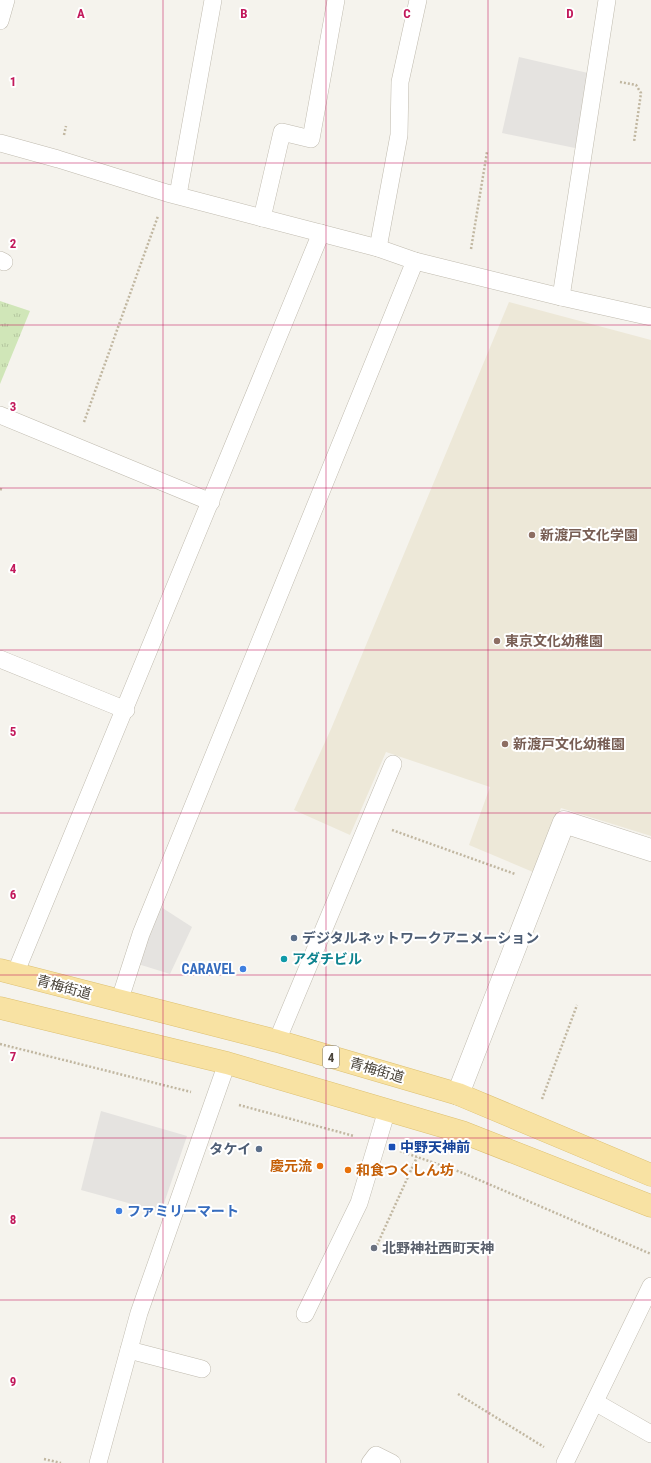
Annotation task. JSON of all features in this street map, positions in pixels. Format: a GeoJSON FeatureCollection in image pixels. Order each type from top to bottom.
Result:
{"type":"FeatureCollection","features":[{"type":"Feature","properties":{"kind":"main road","name":"青梅街道"},"geometry":{"type":"LineString","coordinates":[[8,972],[119,1002],[277,1041],[458,1094],[651,1175]]}},
{"type":"Feature","properties":{"kind":"main road"},"geometry":{"type":"LineString","coordinates":[[0,1008],[227,1063],[462,1132],[651,1206]]}},
{"type":"Feature","properties":{"kind":"street"},"geometry":{"type":"LineString","coordinates":[[458,1094],[564,822],[651,850]]}},
{"type":"Feature","properties":{"kind":"lane"},"geometry":{"type":"LineString","coordinates":[[0,20],[6,0]]}},
{"type":"Feature","properties":{"kind":"lane"},"geometry":{"type":"LineString","coordinates":[[172,194],[213,0]]}},
{"type":"Feature","properties":{"kind":"lane"},"geometry":{"type":"LineString","coordinates":[[262,218],[282,132],[311,139],[336,0]]}},
{"type":"Feature","properties":{"kind":"lane"},"geometry":{"type":"LineString","coordinates":[[378,248],[399,135],[400,82],[418,0]]}},
{"type":"Feature","properties":{"kind":"lane"},"geometry":{"type":"LineString","coordinates":[[561,297],[607,0]]}},
{"type":"Feature","properties":{"kind":"lane"},"geometry":{"type":"LineString","coordinates":[[0,143],[172,194],[378,248],[415,261],[561,297],[651,317]]}},
{"type":"Feature","properties":{"kind":"lane"},"geometry":{"type":"LineString","coordinates":[[8,972],[126,710],[321,233]]}},
{"type":"Feature","properties":{"kind":"lane"},"geometry":{"type":"LineString","coordinates":[[119,1002],[141,934],[415,261]]}},
{"type":"Feature","properties":{"kind":"lane"},"geometry":{"type":"LineString","coordinates":[[0,416],[211,502]]}},
{"type":"Feature","properties":{"kind":"lane"},"geometry":{"type":"LineString","coordinates":[[0,659],[126,710]]}},
{"type":"Feature","properties":{"kind":"lane"},"geometry":{"type":"LineString","coordinates":[[277,1041],[393,764]]}},
{"type":"Feature","properties":{"kind":"lane"},"geometry":{"type":"LineString","coordinates":[[98,1463],[139,1313],[227,1063]]}},
{"type":"Feature","properties":{"kind":"lane"},"geometry":{"type":"LineString","coordinates":[[305,1314],[360,1203],[387,1110]]}},
{"type":"Feature","properties":{"kind":"lane"},"geometry":{"type":"LineString","coordinates":[[565,1462],[651,1286]]}},
{"type":"Feature","properties":{"kind":"lane"},"geometry":{"type":"LineString","coordinates":[[129,1350],[202,1369]]}},
{"type":"Feature","properties":{"kind":"lane"},"geometry":{"type":"LineString","coordinates":[[595,1402],[651,1434]]}},
{"type":"Feature","properties":{"kind":"lane"},"geometry":{"type":"LineString","coordinates":[[370,1463],[376,1455],[392,1463]]}},
{"type":"Feature","properties":{"kind":"path"},"geometry":{"type":"LineString","coordinates":[[595,78],[636,85],[641,93],[634,142]]}},
{"type":"Feature","properties":{"kind":"path"},"geometry":{"type":"LineString","coordinates":[[467,273],[487,152]]}},
{"type":"Feature","properties":{"kind":"path"},"geometry":{"type":"LineString","coordinates":[[75,446],[172,194]]}},
{"type":"Feature","properties":{"kind":"path"},"geometry":{"type":"LineString","coordinates":[[368,821],[539,883]]}},
{"type":"Feature","properties":{"kind":"path"},"geometry":{"type":"LineString","coordinates":[[542,1099],[577,1005]]}},
{"type":"Feature","properties":{"kind":"path"},"geometry":{"type":"LineString","coordinates":[[0,1044],[214,1098],[378,1144],[463,1173],[651,1254]]}},
{"type":"Feature","properties":{"kind":"path"},"geometry":{"type":"LineString","coordinates":[[376,1245],[417,1157]]}},
{"type":"Feature","properties":{"kind":"path"},"geometry":{"type":"LineString","coordinates":[[458,1394],[565,1462]]}},
{"type":"Feature","properties":{"kind":"path"},"geometry":{"type":"LineString","coordinates":[[44,1459],[61,1463]]}},
{"type":"Feature","properties":{"kind":"shaded area"},"geometry":{"type":"Polygon","coordinates":[[[519,57],[588,73],[575,148],[502,133],[519,57]]]}},
{"type":"Feature","properties":{"kind":"shaded area","name":"新渡戸文化学園"},"geometry":{"type":"Polygon","coordinates":[[[509,302],[651,340],[651,836],[561,808],[533,872],[469,845],[490,787],[386,752],[350,835],[294,810],[331,729],[509,302]]]}},
{"type":"Feature","properties":{"kind":"shaded area"},"geometry":{"type":"Polygon","coordinates":[[[161,907],[192,927],[170,974],[138,964],[161,907]]]}},
{"type":"Feature","properties":{"kind":"shaded area"},"geometry":{"type":"Polygon","coordinates":[[[101,1111],[187,1136],[161,1212],[81,1190],[101,1111]]]}},
{"type":"Feature","properties":{"kind":"green space"},"geometry":{"type":"Polygon","coordinates":[[[0,301],[30,311],[0,384],[0,301]]]}},
{"type":"Feature","properties":{"kind":"place","name":"新渡戸文化学園"},"geometry":{"type":"Point","coordinates":[532,535]}},
{"type":"Feature","properties":{"kind":"place","name":"東京文化幼稚園"},"geometry":{"type":"Point","coordinates":[497,641]}},
{"type":"Feature","properties":{"kind":"place","name":"新渡戸文化幼稚園"},"geometry":{"type":"Point","coordinates":[505,744]}},
{"type":"Feature","properties":{"kind":"place","name":"デジタルネットワークアニメーション"},"geometry":{"type":"Point","coordinates":[294,938]}},
{"type":"Feature","properties":{"kind":"place","name":"アダチビル"},"geometry":{"type":"Point","coordinates":[284,959]}},
{"type":"Feature","properties":{"kind":"place","name":"CARAVEL"},"geometry":{"type":"Point","coordinates":[243,969]}},
{"type":"Feature","properties":{"kind":"place","name":"中野天神前"},"geometry":{"type":"Point","coordinates":[392,1147]}},
{"type":"Feature","properties":{"kind":"place","name":"タケイ"},"geometry":{"type":"Point","coordinates":[259,1149]}},
{"type":"Feature","properties":{"kind":"place","name":"慶元流"},"geometry":{"type":"Point","coordinates":[320,1166]}},
{"type":"Feature","properties":{"kind":"place","name":"和食つくしん坊"},"geometry":{"type":"Point","coordinates":[348,1170]}},
{"type":"Feature","properties":{"kind":"place","name":"ファミリーマート"},"geometry":{"type":"Point","coordinates":[119,1211]}},
{"type":"Feature","properties":{"kind":"place","name":"北野神社西町天神"},"geometry":{"type":"Point","coordinates":[374,1248]}}]}
